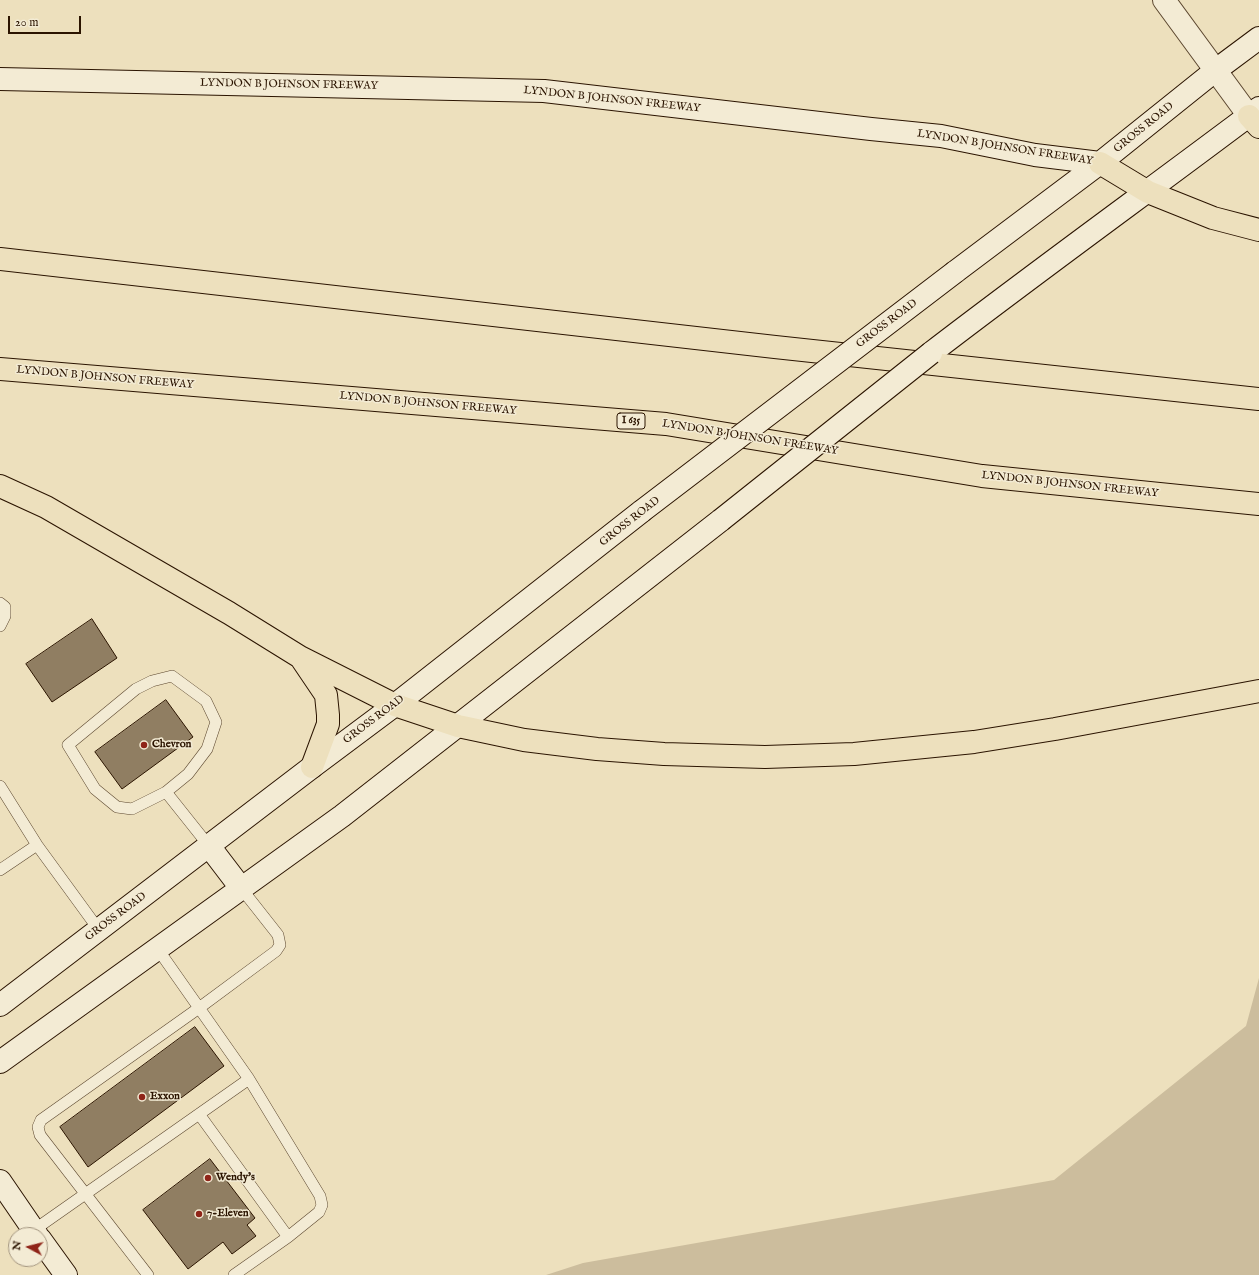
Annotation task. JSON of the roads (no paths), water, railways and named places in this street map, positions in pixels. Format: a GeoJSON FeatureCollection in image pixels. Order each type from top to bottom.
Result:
{"type":"FeatureCollection","features":[{"type":"Feature","properties":{"kind":"highway"},"geometry":{"type":"LineString","coordinates":[[1100,164],[1148,192],[1213,218],[1259,230]]}},
{"type":"Feature","properties":{"kind":"highway"},"geometry":{"type":"LineString","coordinates":[[0,259],[768,346],[1259,399]]}},
{"type":"Feature","properties":{"kind":"highway","name":"LYNDON B JOHNSON FREEWAY"},"geometry":{"type":"LineString","coordinates":[[0,369],[666,424],[982,476],[1259,504]]}},
{"type":"Feature","properties":{"kind":"highway"},"geometry":{"type":"LineString","coordinates":[[0,486],[46,507],[230,613],[300,657],[395,705],[458,726],[524,740],[597,749],[664,754],[765,757],[854,754],[1004,738],[1055,730],[1259,691]]}},
{"type":"Feature","properties":{"kind":"highway"},"geometry":{"type":"LineString","coordinates":[[300,657],[326,695],[328,724],[312,767]]}},
{"type":"Feature","properties":{"kind":"main road"},"geometry":{"type":"LineString","coordinates":[[0,1062],[342,816],[721,520],[931,353],[1023,283],[1148,192],[1256,117],[1216,70],[1164,0]]}},
{"type":"Feature","properties":{"kind":"main road","name":"GROSS ROAD"},"geometry":{"type":"LineString","coordinates":[[0,1005],[10,990],[99,930],[395,705],[642,511],[955,272],[1100,164],[1216,70],[1259,38]]}},
{"type":"Feature","properties":{"kind":"main road","name":"LYNDON B JOHNSON FREEWAY"},"geometry":{"type":"LineString","coordinates":[[0,79],[544,91],[941,136],[1035,155],[1100,164]]}},
{"type":"Feature","properties":{"kind":"main road"},"geometry":{"type":"LineString","coordinates":[[209,846],[241,888]]}},
{"type":"Feature","properties":{"kind":"main road"},"geometry":{"type":"LineString","coordinates":[[0,1181],[32,1227]]}},
{"type":"Feature","properties":{"kind":"main road"},"geometry":{"type":"LineString","coordinates":[[48,1250],[66,1275]]}},
{"type":"Feature","properties":{"kind":"lane"},"geometry":{"type":"LineString","coordinates":[[0,604],[5,608],[5,616],[2,625],[0,626]]}},
{"type":"Feature","properties":{"kind":"lane"},"geometry":{"type":"LineString","coordinates":[[172,676],[206,701],[216,722],[207,749],[188,774],[166,792],[132,809],[117,807],[95,789],[68,745],[136,690],[152,682],[172,676]]}},
{"type":"Feature","properties":{"kind":"lane"},"geometry":{"type":"LineString","coordinates":[[0,786],[37,845],[99,930]]}},
{"type":"Feature","properties":{"kind":"lane"},"geometry":{"type":"LineString","coordinates":[[166,792],[209,846]]}},
{"type":"Feature","properties":{"kind":"lane"},"geometry":{"type":"LineString","coordinates":[[0,870],[37,845]]}},
{"type":"Feature","properties":{"kind":"lane"},"geometry":{"type":"LineString","coordinates":[[148,1275],[40,1135],[38,1127],[40,1120],[276,951],[280,945],[278,935],[241,888]]}},
{"type":"Feature","properties":{"kind":"lane"},"geometry":{"type":"LineString","coordinates":[[157,948],[249,1079],[320,1196],[322,1205],[319,1212],[288,1237],[234,1275]]}},
{"type":"Feature","properties":{"kind":"lane"},"geometry":{"type":"LineString","coordinates":[[45,1227],[86,1193],[249,1079]]}},
{"type":"Feature","properties":{"kind":"lane"},"geometry":{"type":"LineString","coordinates":[[199,1114],[288,1237]]}},
{"type":"Feature","properties":{"kind":"place","name":"Chevron"},"geometry":{"type":"Point","coordinates":[144,745]}},
{"type":"Feature","properties":{"kind":"place","name":"Exxon"},"geometry":{"type":"Point","coordinates":[142,1097]}},
{"type":"Feature","properties":{"kind":"place","name":"Wendy's"},"geometry":{"type":"Point","coordinates":[208,1178]}},
{"type":"Feature","properties":{"kind":"place","name":"7-Eleven"},"geometry":{"type":"Point","coordinates":[199,1214]}}]}
